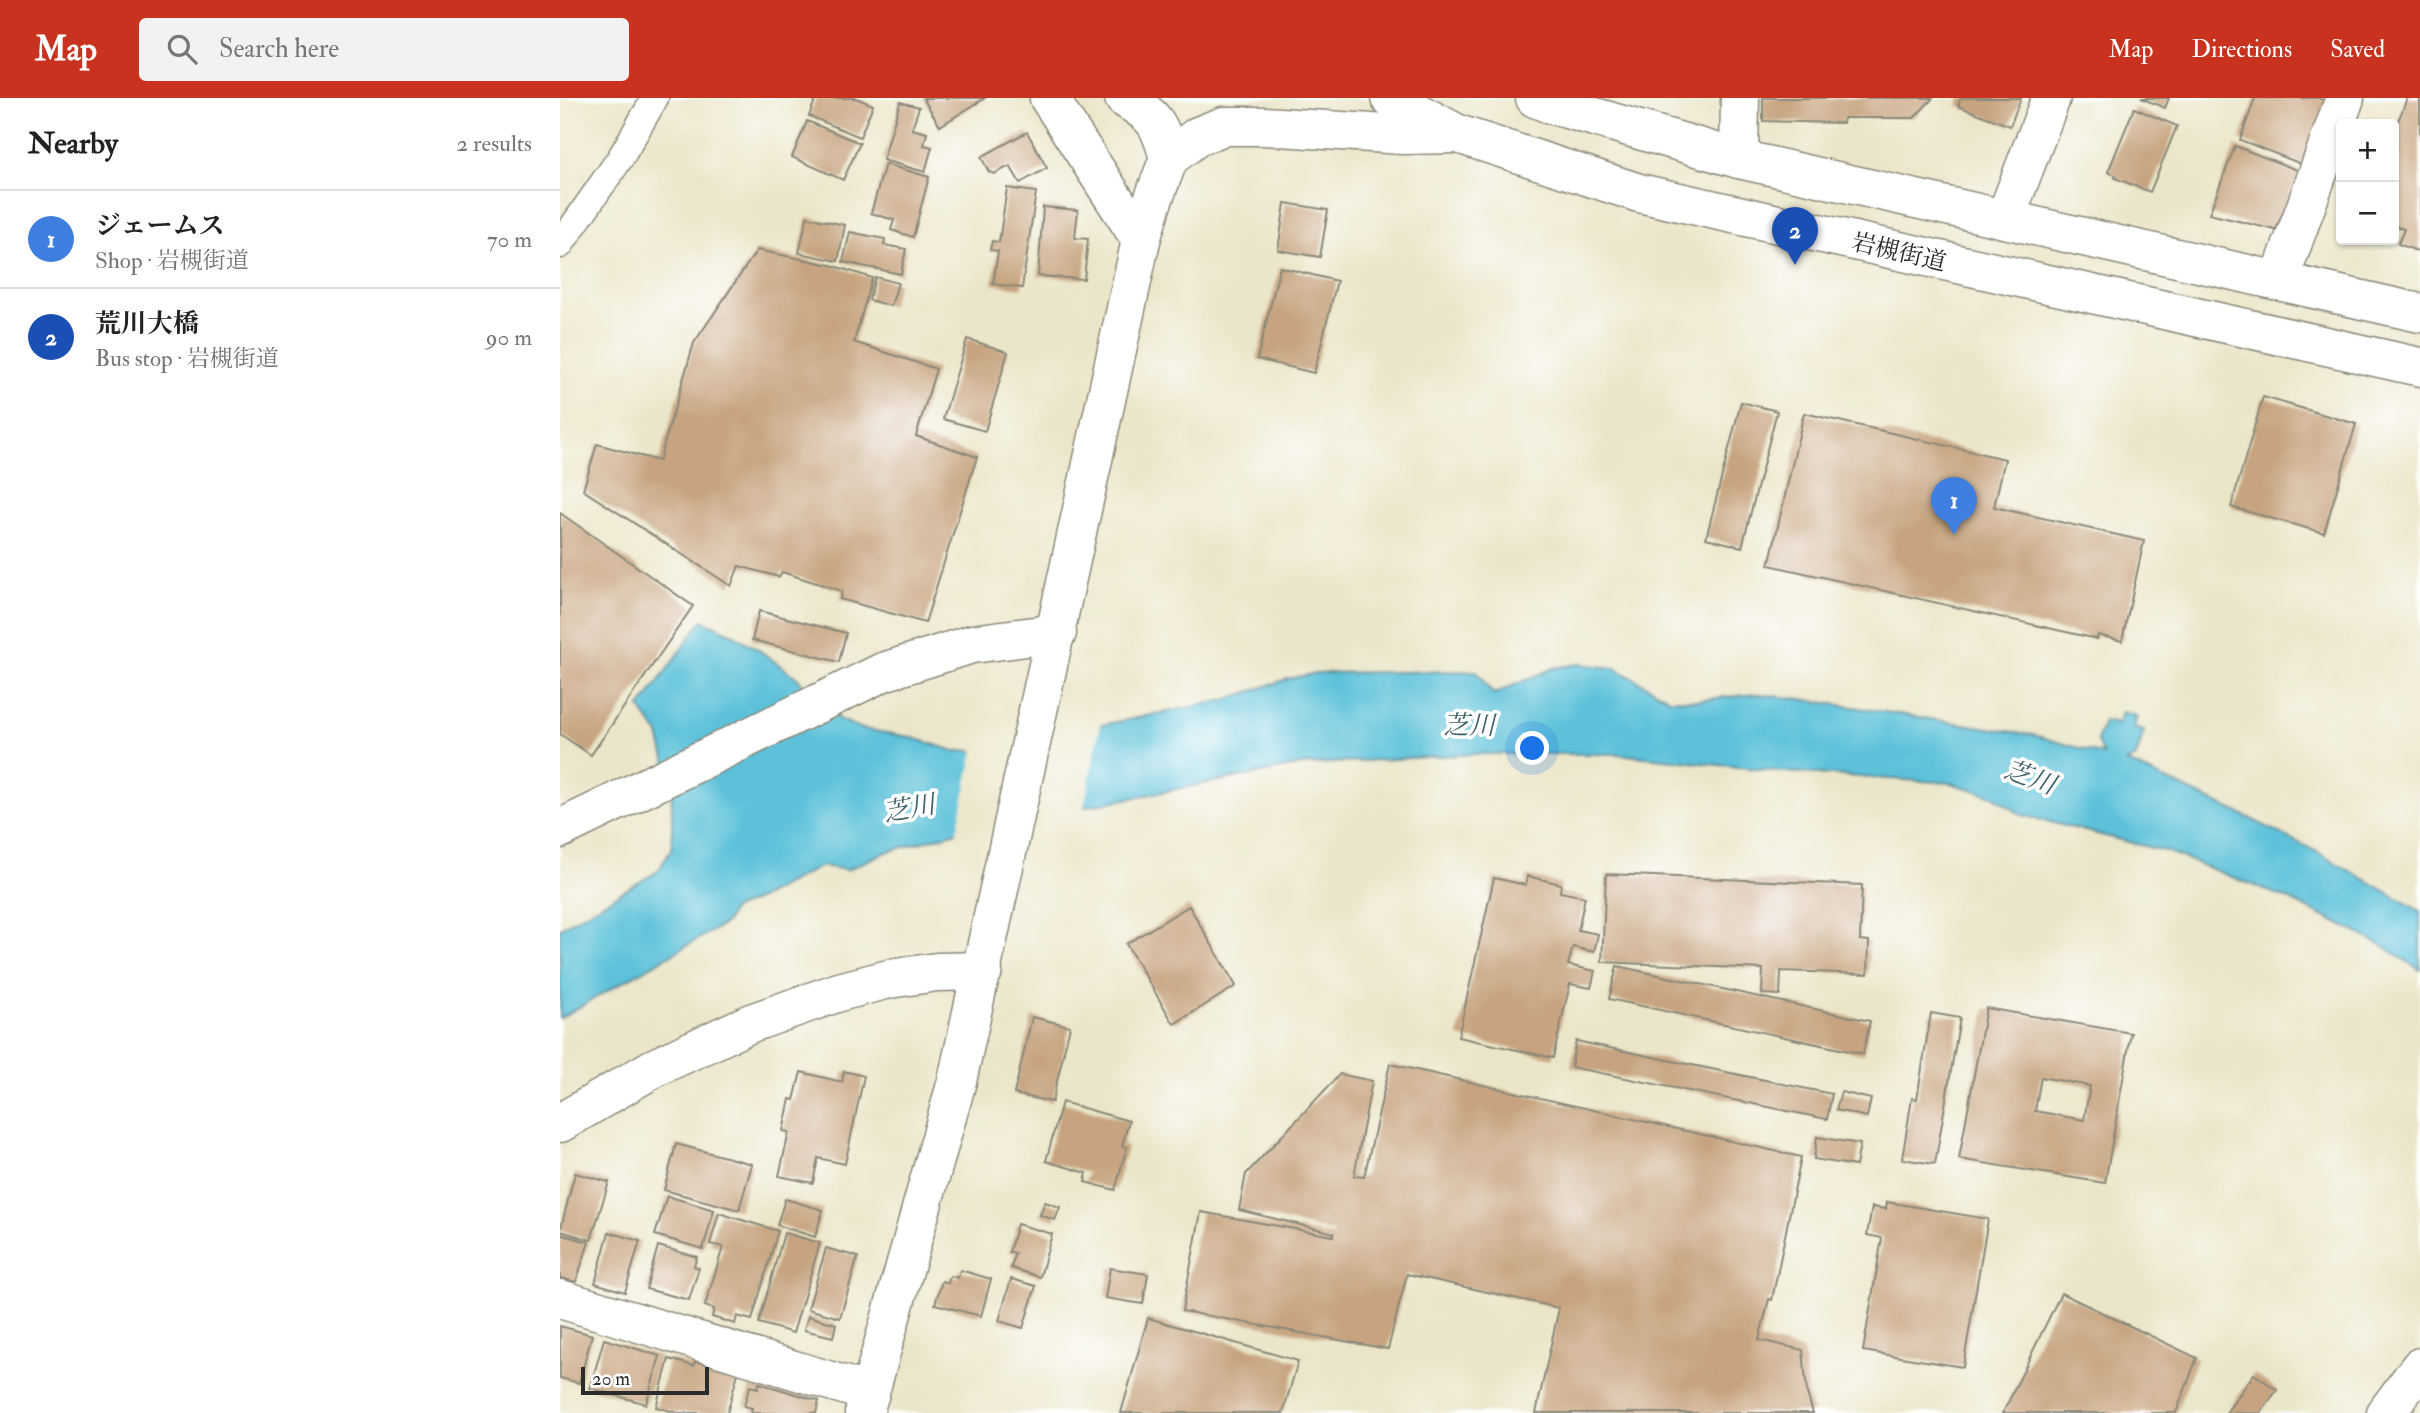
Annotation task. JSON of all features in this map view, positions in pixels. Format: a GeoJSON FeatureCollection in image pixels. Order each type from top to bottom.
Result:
{"type":"FeatureCollection","features":[{"type":"Feature","properties":{"kind":"main road"},"geometry":{"type":"LineString","coordinates":[[1049,98],[1141,240]]}},
{"type":"Feature","properties":{"kind":"main road"},"geometry":{"type":"LineString","coordinates":[[1124,98],[1141,108],[1160,127],[1169,158]]}},
{"type":"Feature","properties":{"kind":"main road","name":"岩槻街道"},"geometry":{"type":"LineString","coordinates":[[1390,98],[1458,134],[1639,193],[2420,367]]}},
{"type":"Feature","properties":{"kind":"main road"},"geometry":{"type":"LineString","coordinates":[[1535,98],[1739,159],[2420,313]]}},
{"type":"Feature","properties":{"kind":"main road"},"geometry":{"type":"LineString","coordinates":[[1739,159],[1740,98]]}},
{"type":"Feature","properties":{"kind":"main road"},"geometry":{"type":"LineString","coordinates":[[2005,219],[2051,98]]}},
{"type":"Feature","properties":{"kind":"main road"},"geometry":{"type":"LineString","coordinates":[[2279,281],[2345,98]]}},
{"type":"Feature","properties":{"kind":"main road"},"geometry":{"type":"LineString","coordinates":[[560,1299],[867,1403],[957,1081],[1049,671],[1141,240],[1169,158],[1198,136],[1224,126],[1403,135],[1458,134]]}},
{"type":"Feature","properties":{"kind":"main road"},"geometry":{"type":"LineString","coordinates":[[569,813],[883,672],[972,644],[1057,633]]}},
{"type":"Feature","properties":{"kind":"main road"},"geometry":{"type":"LineString","coordinates":[[560,1123],[654,1068],[751,1023],[839,992],[889,979],[937,972],[983,971]]}},
{"type":"Feature","properties":{"kind":"main road"},"geometry":{"type":"LineString","coordinates":[[2386,1413],[2420,1367]]}},
{"type":"Feature","properties":{"kind":"lane"},"geometry":{"type":"LineString","coordinates":[[560,246],[621,157],[655,98]]}},
{"type":"Feature","properties":{"kind":"water","name":"芝川"},"geometry":{"type":"Polygon","coordinates":[[[702,620],[759,650],[796,677],[840,720],[863,729],[910,737],[955,751],[979,750],[1225,700],[1287,679],[1317,673],[1475,671],[1494,694],[1553,668],[1579,664],[1615,668],[1670,699],[1699,700],[1756,694],[1801,699],[2034,735],[2103,755],[2097,741],[2104,721],[2118,724],[2122,712],[2137,716],[2134,728],[2144,731],[2136,757],[2126,762],[2315,851],[2420,911],[2420,970],[2382,945],[2286,898],[2168,852],[2022,815],[1993,796],[1951,783],[1785,772],[1617,754],[1473,754],[1302,765],[964,830],[883,853],[847,870],[821,866],[759,899],[732,910],[726,923],[560,1018],[560,928],[658,871],[672,848],[672,803],[666,762],[659,735],[640,708],[702,620]]]}},
{"type":"Feature","properties":{"kind":"pier"},"geometry":{"type":"Polygon","coordinates":[[[1101,722],[1083,811],[956,836],[975,746],[1101,722]]]}},
{"type":"Feature","properties":{"kind":"building"},"geometry":{"type":"Polygon","coordinates":[[[816,98],[856,98],[873,105],[860,137],[809,116],[816,98]]]}},
{"type":"Feature","properties":{"kind":"building"},"geometry":{"type":"Polygon","coordinates":[[[923,98],[985,98],[940,126],[923,98]]]}},
{"type":"Feature","properties":{"kind":"building"},"geometry":{"type":"Polygon","coordinates":[[[1763,98],[1933,98],[1914,118],[1844,118],[1843,123],[1763,121],[1763,98]]]}},
{"type":"Feature","properties":{"kind":"building"},"geometry":{"type":"Polygon","coordinates":[[[1961,98],[2021,98],[2010,126],[1958,106],[1961,98]]]}},
{"type":"Feature","properties":{"kind":"building"},"geometry":{"type":"Polygon","coordinates":[[[2141,98],[2169,98],[2165,108],[2141,98]]]}},
{"type":"Feature","properties":{"kind":"building"},"geometry":{"type":"Polygon","coordinates":[[[2255,98],[2318,98],[2328,102],[2304,165],[2240,140],[2255,98]]]}},
{"type":"Feature","properties":{"kind":"building"},"geometry":{"type":"Polygon","coordinates":[[[2407,98],[2420,98],[2420,252],[2399,244],[2404,229],[2399,227],[2399,119],[2407,98]]]}},
{"type":"Feature","properties":{"kind":"building"},"geometry":{"type":"Polygon","coordinates":[[[900,102],[919,107],[912,129],[927,133],[924,145],[932,147],[925,172],[883,160],[900,102]]]}},
{"type":"Feature","properties":{"kind":"building"},"geometry":{"type":"Polygon","coordinates":[[[2134,108],[2177,126],[2150,192],[2115,178],[2116,175],[2108,172],[2134,108]]]}},
{"type":"Feature","properties":{"kind":"building"},"geometry":{"type":"Polygon","coordinates":[[[807,121],[860,143],[843,180],[792,157],[807,121]]]}},
{"type":"Feature","properties":{"kind":"building"},"geometry":{"type":"Polygon","coordinates":[[[1027,132],[1047,168],[1020,183],[1010,166],[994,174],[989,172],[981,157],[1027,132]]]}},
{"type":"Feature","properties":{"kind":"building"},"geometry":{"type":"Polygon","coordinates":[[[2235,146],[2300,171],[2276,230],[2209,214],[2235,146]]]}},
{"type":"Feature","properties":{"kind":"building"},"geometry":{"type":"Polygon","coordinates":[[[885,164],[929,177],[913,237],[891,230],[894,220],[871,213],[885,164]]]}},
{"type":"Feature","properties":{"kind":"building"},"geometry":{"type":"Polygon","coordinates":[[[1007,188],[1036,192],[1022,288],[993,284],[998,251],[990,250],[992,241],[999,242],[1007,188]]]}},
{"type":"Feature","properties":{"kind":"building"},"geometry":{"type":"Polygon","coordinates":[[[1285,203],[1328,210],[1320,257],[1278,250],[1285,203]]]}},
{"type":"Feature","properties":{"kind":"building"},"geometry":{"type":"Polygon","coordinates":[[[1043,207],[1078,210],[1075,238],[1088,239],[1084,279],[1038,276],[1043,207]]]}},
{"type":"Feature","properties":{"kind":"building"},"geometry":{"type":"Polygon","coordinates":[[[807,217],[845,225],[838,261],[799,253],[807,217]]]}},
{"type":"Feature","properties":{"kind":"building"},"geometry":{"type":"Polygon","coordinates":[[[850,232],[885,239],[884,245],[906,249],[901,274],[843,262],[850,232]]]}},
{"type":"Feature","properties":{"kind":"building"},"geometry":{"type":"Polygon","coordinates":[[[757,250],[831,265],[872,278],[854,342],[936,369],[916,436],[977,457],[925,623],[840,599],[842,591],[782,572],[779,577],[739,566],[731,586],[583,490],[597,444],[659,461],[694,343],[757,250]]]}},
{"type":"Feature","properties":{"kind":"building"},"geometry":{"type":"Polygon","coordinates":[[[1280,267],[1337,281],[1314,373],[1257,359],[1280,267]]]}},
{"type":"Feature","properties":{"kind":"building"},"geometry":{"type":"Polygon","coordinates":[[[875,277],[898,283],[891,306],[869,300],[875,277]]]}},
{"type":"Feature","properties":{"kind":"building"},"geometry":{"type":"Polygon","coordinates":[[[967,339],[1008,352],[985,431],[943,419],[967,339]]]}},
{"type":"Feature","properties":{"kind":"building"},"geometry":{"type":"Polygon","coordinates":[[[2263,397],[2356,424],[2324,533],[2231,507],[2263,397]]]}},
{"type":"Feature","properties":{"kind":"building"},"geometry":{"type":"Polygon","coordinates":[[[1741,402],[1777,411],[1742,547],[1706,538],[1741,402]]]}},
{"type":"Feature","properties":{"kind":"building"},"geometry":{"type":"Polygon","coordinates":[[[1804,413],[2005,459],[1994,507],[2144,541],[2122,641],[2098,635],[2097,639],[1769,565],[1804,413]]]}},
{"type":"Feature","properties":{"kind":"building"},"geometry":{"type":"Polygon","coordinates":[[[560,513],[693,606],[591,755],[560,734],[560,513]]]}},
{"type":"Feature","properties":{"kind":"building"},"geometry":{"type":"Polygon","coordinates":[[[759,611],[846,633],[839,662],[752,640],[759,611]]]}},
{"type":"Feature","properties":{"kind":"building"},"geometry":{"type":"Polygon","coordinates":[[[1606,874],[1862,885],[1860,940],[1869,941],[1868,974],[1781,971],[1780,995],[1762,994],[1763,969],[1602,962],[1606,874]]]}},
{"type":"Feature","properties":{"kind":"building"},"geometry":{"type":"Polygon","coordinates":[[[1527,876],[1561,884],[1560,892],[1585,897],[1578,930],[1598,934],[1594,952],[1573,947],[1568,965],[1595,971],[1591,988],[1570,984],[1553,1058],[1458,1037],[1494,878],[1526,885],[1527,876]]]}},
{"type":"Feature","properties":{"kind":"building"},"geometry":{"type":"Polygon","coordinates":[[[1189,906],[1236,986],[1174,1024],[1126,944],[1189,906]]]}},
{"type":"Feature","properties":{"kind":"building"},"geometry":{"type":"Polygon","coordinates":[[[1617,966],[1870,1021],[1863,1054],[1609,999],[1617,966]]]}},
{"type":"Feature","properties":{"kind":"building"},"geometry":{"type":"Polygon","coordinates":[[[1986,1008],[2131,1033],[2105,1183],[1959,1159],[1986,1008]],[[2041,1077],[2035,1111],[2084,1120],[2090,1086],[2041,1077]]]}},
{"type":"Feature","properties":{"kind":"building"},"geometry":{"type":"Polygon","coordinates":[[[1931,1013],[1960,1018],[1935,1164],[1902,1159],[1912,1098],[1917,1099],[1931,1013]]]}},
{"type":"Feature","properties":{"kind":"building"},"geometry":{"type":"Polygon","coordinates":[[[1032,1017],[1070,1026],[1052,1102],[1014,1094],[1032,1017]]]}},
{"type":"Feature","properties":{"kind":"building"},"geometry":{"type":"Polygon","coordinates":[[[1576,1041],[1832,1094],[1827,1119],[1571,1067],[1576,1041]]]}},
{"type":"Feature","properties":{"kind":"building"},"geometry":{"type":"Polygon","coordinates":[[[1390,1064],[1801,1157],[1772,1300],[1769,1299],[1759,1340],[1803,1350],[1807,1393],[1813,1413],[1536,1413],[1559,1308],[1407,1274],[1388,1349],[1182,1311],[1201,1212],[1333,1236],[1334,1233],[1239,1210],[1246,1174],[1340,1074],[1372,1081],[1354,1176],[1364,1177],[1390,1064]]]}},
{"type":"Feature","properties":{"kind":"building"},"geometry":{"type":"Polygon","coordinates":[[[844,1071],[864,1076],[845,1164],[818,1158],[813,1183],[779,1176],[789,1132],[783,1131],[790,1099],[794,1100],[801,1072],[842,1082],[844,1071]]]}},
{"type":"Feature","properties":{"kind":"building"},"geometry":{"type":"Polygon","coordinates":[[[1841,1092],[1871,1099],[1867,1117],[1836,1110],[1841,1092]]]}},
{"type":"Feature","properties":{"kind":"building"},"geometry":{"type":"Polygon","coordinates":[[[1062,1102],[1129,1121],[1122,1146],[1127,1147],[1115,1190],[1085,1182],[1087,1173],[1046,1161],[1062,1102]]]}},
{"type":"Feature","properties":{"kind":"building"},"geometry":{"type":"Polygon","coordinates":[[[1817,1137],[1860,1144],[1856,1166],[1814,1159],[1817,1137]]]}},
{"type":"Feature","properties":{"kind":"building"},"geometry":{"type":"Polygon","coordinates":[[[676,1144],[752,1164],[739,1210],[664,1190],[676,1144]]]}},
{"type":"Feature","properties":{"kind":"building"},"geometry":{"type":"Polygon","coordinates":[[[575,1173],[609,1182],[591,1240],[560,1231],[575,1173]]]}},
{"type":"Feature","properties":{"kind":"building"},"geometry":{"type":"Polygon","coordinates":[[[667,1196],[714,1210],[703,1249],[655,1235],[667,1196]]]}},
{"type":"Feature","properties":{"kind":"building"},"geometry":{"type":"Polygon","coordinates":[[[785,1199],[823,1210],[815,1237],[777,1225],[785,1199]]]}},
{"type":"Feature","properties":{"kind":"building"},"geometry":{"type":"Polygon","coordinates":[[[1045,1202],[1060,1207],[1055,1220],[1040,1215],[1045,1202]]]}},
{"type":"Feature","properties":{"kind":"building"},"geometry":{"type":"Polygon","coordinates":[[[1887,1202],[1988,1219],[1963,1367],[1863,1351],[1882,1238],[1867,1235],[1872,1207],[1886,1209],[1887,1202]]]}},
{"type":"Feature","properties":{"kind":"building"},"geometry":{"type":"Polygon","coordinates":[[[719,1213],[778,1231],[752,1320],[737,1316],[735,1324],[712,1317],[714,1309],[705,1306],[723,1247],[710,1244],[719,1213]]]}},
{"type":"Feature","properties":{"kind":"building"},"geometry":{"type":"Polygon","coordinates":[[[1017,1224],[1052,1234],[1040,1277],[1011,1268],[1015,1253],[1009,1252],[1017,1224]]]}},
{"type":"Feature","properties":{"kind":"building"},"geometry":{"type":"Polygon","coordinates":[[[609,1232],[640,1241],[625,1292],[595,1283],[609,1232]]]}},
{"type":"Feature","properties":{"kind":"building"},"geometry":{"type":"Polygon","coordinates":[[[784,1233],[820,1243],[793,1333],[759,1323],[784,1233]]]}},
{"type":"Feature","properties":{"kind":"building"},"geometry":{"type":"Polygon","coordinates":[[[560,1234],[589,1242],[576,1282],[560,1278],[560,1234]]]}},
{"type":"Feature","properties":{"kind":"building"},"geometry":{"type":"Polygon","coordinates":[[[658,1246],[697,1257],[694,1266],[699,1268],[689,1300],[646,1289],[658,1246]]]}},
{"type":"Feature","properties":{"kind":"building"},"geometry":{"type":"Polygon","coordinates":[[[826,1248],[858,1257],[840,1318],[808,1309],[826,1248]]]}},
{"type":"Feature","properties":{"kind":"building"},"geometry":{"type":"Polygon","coordinates":[[[1110,1268],[1148,1274],[1143,1304],[1105,1298],[1110,1268]]]}},
{"type":"Feature","properties":{"kind":"building"},"geometry":{"type":"Polygon","coordinates":[[[960,1270],[991,1279],[981,1316],[935,1304],[942,1281],[948,1283],[950,1276],[958,1278],[960,1270]]]}},
{"type":"Feature","properties":{"kind":"building"},"geometry":{"type":"Polygon","coordinates":[[[1011,1279],[1036,1286],[1023,1328],[999,1321],[1011,1279]]]}},
{"type":"Feature","properties":{"kind":"building"},"geometry":{"type":"Polygon","coordinates":[[[2061,1293],[2197,1358],[2176,1413],[2003,1413],[2061,1293]]]}},
{"type":"Feature","properties":{"kind":"building"},"geometry":{"type":"Polygon","coordinates":[[[808,1316],[836,1324],[833,1337],[804,1330],[808,1316]]]}},
{"type":"Feature","properties":{"kind":"building"},"geometry":{"type":"Polygon","coordinates":[[[1148,1318],[1298,1361],[1283,1413],[1121,1413],[1148,1318]]]}},
{"type":"Feature","properties":{"kind":"building"},"geometry":{"type":"Polygon","coordinates":[[[560,1326],[592,1335],[579,1383],[560,1378],[560,1326]]]}},
{"type":"Feature","properties":{"kind":"building"},"geometry":{"type":"Polygon","coordinates":[[[604,1339],[660,1356],[646,1404],[590,1388],[604,1339]]]}},
{"type":"Feature","properties":{"kind":"building"},"geometry":{"type":"Polygon","coordinates":[[[669,1359],[694,1366],[695,1361],[738,1373],[727,1413],[678,1413],[656,1407],[669,1359]]]}},
{"type":"Feature","properties":{"kind":"building"},"geometry":{"type":"Polygon","coordinates":[[[2254,1374],[2277,1390],[2260,1413],[2226,1413],[2254,1374]]]}},
{"type":"Feature","properties":{"kind":"building"},"geometry":{"type":"Polygon","coordinates":[[[759,1383],[819,1401],[816,1413],[751,1413],[752,1408],[744,1406],[750,1386],[758,1388],[759,1383]]]}},
{"type":"Feature","properties":{"kind":"place","name":"荒川大橋"},"geometry":{"type":"Point","coordinates":[1795,265]}},
{"type":"Feature","properties":{"kind":"place","name":"ジェームス"},"geometry":{"type":"Point","coordinates":[1954,535]}}]}
